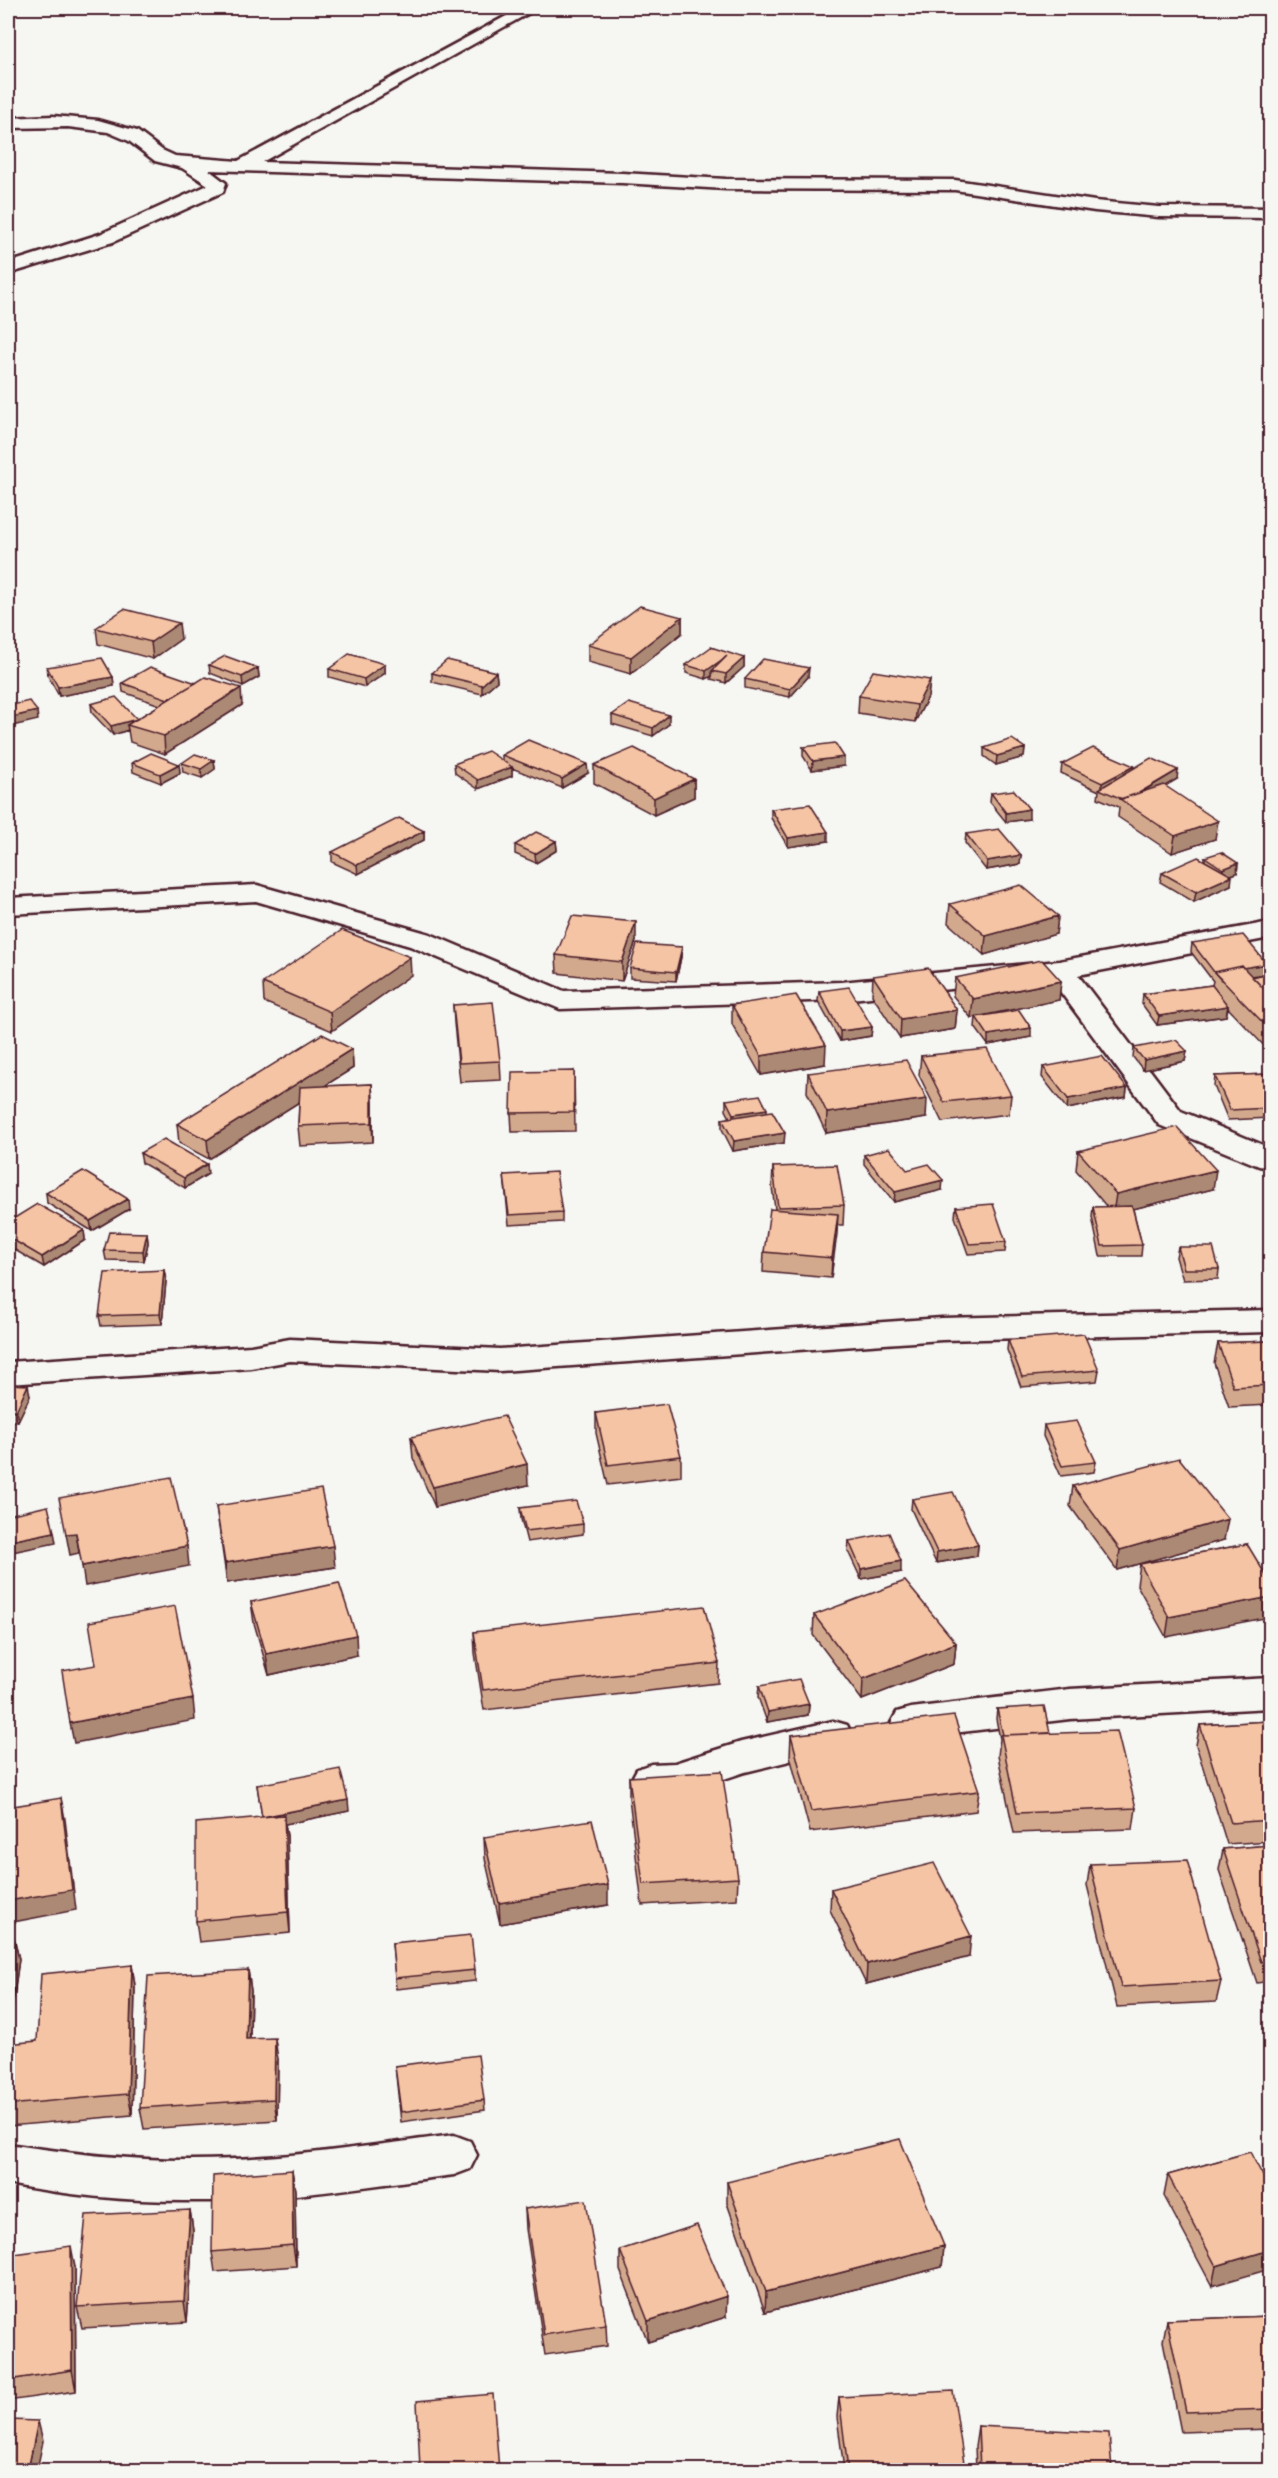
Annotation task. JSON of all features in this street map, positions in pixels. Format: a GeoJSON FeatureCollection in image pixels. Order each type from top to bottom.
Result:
{"type":"FeatureCollection","features":[{"type":"Feature","properties":{"kind":"street"},"geometry":{"type":"LineString","coordinates":[[243,165],[531,8]]}},
{"type":"Feature","properties":{"kind":"street"},"geometry":{"type":"LineString","coordinates":[[8,123],[70,122],[106,126],[136,136],[159,156],[186,163],[622,178],[726,184],[955,185],[1095,206],[1159,212],[1270,213]]}},
{"type":"Feature","properties":{"kind":"street"},"geometry":{"type":"LineString","coordinates":[[8,269],[30,260],[70,251],[152,219],[217,189],[217,183],[186,163]]}},
{"type":"Feature","properties":{"kind":"street"},"geometry":{"type":"LineString","coordinates":[[8,906],[257,893],[420,940],[560,1000],[841,991],[1059,970],[1270,930]]}},
{"type":"Feature","properties":{"kind":"street"},"geometry":{"type":"LineString","coordinates":[[1059,970],[1170,1118],[1270,1159]]}},
{"type":"Feature","properties":{"kind":"street"},"geometry":{"type":"LineString","coordinates":[[8,1373],[251,1357],[290,1350],[500,1360],[942,1329],[1270,1321]]}},
{"type":"Feature","properties":{"kind":"street"},"geometry":{"type":"LineString","coordinates":[[642,1780],[676,1779],[741,1757],[870,1728],[1070,1704],[1270,1693]]}},
{"type":"Feature","properties":{"kind":"street"},"geometry":{"type":"LineString","coordinates":[[8,2164],[85,2176],[186,2181],[284,2176],[454,2155]]}},
{"type":"Feature","properties":{"kind":"building"},"geometry":{"type":"Polygon","coordinates":[[[640,606],[682,617],[631,657],[588,645],[640,606]]]}},
{"type":"Feature","properties":{"kind":"building"},"geometry":{"type":"Polygon","coordinates":[[[124,609],[179,623],[151,642],[96,628],[124,609]]]}},
{"type":"Feature","properties":{"kind":"building"},"geometry":{"type":"Polygon","coordinates":[[[711,647],[744,658],[726,674],[712,671],[727,656],[706,671],[686,665],[711,647]]]}},
{"type":"Feature","properties":{"kind":"building"},"geometry":{"type":"Polygon","coordinates":[[[349,654],[385,664],[364,679],[329,669],[349,654]]]}},
{"type":"Feature","properties":{"kind":"building"},"geometry":{"type":"Polygon","coordinates":[[[225,656],[258,668],[242,677],[209,665],[225,656]]]}},
{"type":"Feature","properties":{"kind":"building"},"geometry":{"type":"Polygon","coordinates":[[[102,658],[113,677],[58,687],[47,667],[102,658]]]}},
{"type":"Feature","properties":{"kind":"building"},"geometry":{"type":"Polygon","coordinates":[[[763,659],[809,668],[790,689],[745,679],[763,659]]]}},
{"type":"Feature","properties":{"kind":"building"},"geometry":{"type":"Polygon","coordinates":[[[447,660],[496,672],[482,685],[432,673],[447,660]]]}},
{"type":"Feature","properties":{"kind":"building"},"geometry":{"type":"Polygon","coordinates":[[[150,667],[196,683],[168,699],[122,683],[150,667]]]}},
{"type":"Feature","properties":{"kind":"building"},"geometry":{"type":"Polygon","coordinates":[[[873,671],[930,680],[917,705],[859,696],[873,671]]]}},
{"type":"Feature","properties":{"kind":"building"},"geometry":{"type":"Polygon","coordinates":[[[205,677],[241,688],[164,736],[127,725],[205,677]]]}},
{"type":"Feature","properties":{"kind":"building"},"geometry":{"type":"Polygon","coordinates":[[[116,697],[137,719],[111,726],[91,704],[116,697]]]}},
{"type":"Feature","properties":{"kind":"building"},"geometry":{"type":"Polygon","coordinates":[[[29,701],[37,711],[8,718],[8,706],[29,701]]]}},
{"type":"Feature","properties":{"kind":"building"},"geometry":{"type":"Polygon","coordinates":[[[629,703],[669,715],[653,728],[612,715],[629,703]]]}},
{"type":"Feature","properties":{"kind":"building"},"geometry":{"type":"Polygon","coordinates":[[[1012,739],[1025,748],[997,756],[984,748],[1012,739]]]}},
{"type":"Feature","properties":{"kind":"building"},"geometry":{"type":"Polygon","coordinates":[[[528,740],[587,764],[562,779],[502,755],[528,740]]]}},
{"type":"Feature","properties":{"kind":"building"},"geometry":{"type":"Polygon","coordinates":[[[835,743],[844,757],[813,761],[803,747],[835,743]]]}},
{"type":"Feature","properties":{"kind":"building"},"geometry":{"type":"Polygon","coordinates":[[[634,748],[694,779],[654,798],[594,765],[634,748]]]}},
{"type":"Feature","properties":{"kind":"building"},"geometry":{"type":"Polygon","coordinates":[[[1093,748],[1134,766],[1102,783],[1062,764],[1093,748]]]}},
{"type":"Feature","properties":{"kind":"building"},"geometry":{"type":"Polygon","coordinates":[[[488,751],[512,767],[478,780],[454,764],[488,751]]]}},
{"type":"Feature","properties":{"kind":"building"},"geometry":{"type":"Polygon","coordinates":[[[151,753],[179,764],[160,774],[132,763],[151,753]]]}},
{"type":"Feature","properties":{"kind":"building"},"geometry":{"type":"Polygon","coordinates":[[[195,754],[214,760],[201,769],[182,763],[195,754]]]}},
{"type":"Feature","properties":{"kind":"building"},"geometry":{"type":"Polygon","coordinates":[[[1151,758],[1178,770],[1139,793],[1122,799],[1099,789],[1151,758]]]}},
{"type":"Feature","properties":{"kind":"building"},"geometry":{"type":"Polygon","coordinates":[[[1164,785],[1218,821],[1175,836],[1120,799],[1164,785]]]}},
{"type":"Feature","properties":{"kind":"building"},"geometry":{"type":"Polygon","coordinates":[[[1014,790],[1029,809],[1006,813],[991,793],[1014,790]]]}},
{"type":"Feature","properties":{"kind":"building"},"geometry":{"type":"Polygon","coordinates":[[[810,804],[828,832],[788,838],[771,809],[810,804]]]}},
{"type":"Feature","properties":{"kind":"building"},"geometry":{"type":"Polygon","coordinates":[[[399,818],[424,831],[357,865],[332,852],[399,818]]]}},
{"type":"Feature","properties":{"kind":"building"},"geometry":{"type":"Polygon","coordinates":[[[999,829],[1021,855],[987,861],[966,834],[999,829]]]}},
{"type":"Feature","properties":{"kind":"building"},"geometry":{"type":"Polygon","coordinates":[[[536,832],[556,841],[535,854],[515,845],[536,832]]]}},
{"type":"Feature","properties":{"kind":"building"},"geometry":{"type":"Polygon","coordinates":[[[1221,852],[1238,863],[1223,869],[1205,857],[1221,852]]]}},
{"type":"Feature","properties":{"kind":"building"},"geometry":{"type":"Polygon","coordinates":[[[1198,857],[1232,876],[1196,892],[1162,873],[1198,857]]]}},
{"type":"Feature","properties":{"kind":"building"},"geometry":{"type":"Polygon","coordinates":[[[1021,885],[1058,916],[986,936],[950,904],[1021,885]]]}},
{"type":"Feature","properties":{"kind":"building"},"geometry":{"type":"Polygon","coordinates":[[[572,916],[636,922],[622,962],[556,955],[572,916]]]}},
{"type":"Feature","properties":{"kind":"building"},"geometry":{"type":"Polygon","coordinates":[[[342,930],[410,957],[330,1012],[263,983],[342,930]]]}},
{"type":"Feature","properties":{"kind":"building"},"geometry":{"type":"Polygon","coordinates":[[[1243,935],[1267,964],[1214,972],[1192,943],[1243,935]]]}},
{"type":"Feature","properties":{"kind":"building"},"geometry":{"type":"Polygon","coordinates":[[[637,944],[682,947],[676,972],[630,968],[637,944]]]}},
{"type":"Feature","properties":{"kind":"building"},"geometry":{"type":"Polygon","coordinates":[[[1042,960],[1061,981],[973,999],[955,978],[1042,960]]]}},
{"type":"Feature","properties":{"kind":"building"},"geometry":{"type":"Polygon","coordinates":[[[1242,966],[1270,995],[1270,1030],[1214,972],[1242,966]]]}},
{"type":"Feature","properties":{"kind":"building"},"geometry":{"type":"Polygon","coordinates":[[[928,968],[957,1010],[901,1019],[873,976],[928,968]]]}},
{"type":"Feature","properties":{"kind":"building"},"geometry":{"type":"Polygon","coordinates":[[[1270,973],[1270,995],[1252,977],[1270,973]]]}},
{"type":"Feature","properties":{"kind":"building"},"geometry":{"type":"Polygon","coordinates":[[[1212,985],[1228,1006],[1159,1016],[1143,994],[1212,985]]]}},
{"type":"Feature","properties":{"kind":"building"},"geometry":{"type":"Polygon","coordinates":[[[849,987],[872,1027],[840,1031],[819,991],[849,987]]]}},
{"type":"Feature","properties":{"kind":"building"},"geometry":{"type":"Polygon","coordinates":[[[796,995],[826,1045],[761,1056],[732,1005],[796,995]]]}},
{"type":"Feature","properties":{"kind":"building"},"geometry":{"type":"Polygon","coordinates":[[[493,1002],[500,1061],[459,1063],[453,1005],[493,1002]]]}},
{"type":"Feature","properties":{"kind":"building"},"geometry":{"type":"Polygon","coordinates":[[[1019,1010],[1031,1028],[988,1035],[976,1017],[1019,1010]]]}},
{"type":"Feature","properties":{"kind":"building"},"geometry":{"type":"Polygon","coordinates":[[[322,1034],[352,1049],[207,1140],[177,1124],[322,1034]]]}},
{"type":"Feature","properties":{"kind":"building"},"geometry":{"type":"Polygon","coordinates":[[[1176,1040],[1187,1051],[1144,1060],[1134,1048],[1176,1040]]]}},
{"type":"Feature","properties":{"kind":"building"},"geometry":{"type":"Polygon","coordinates":[[[987,1049],[1011,1095],[944,1102],[921,1056],[987,1049]]]}},
{"type":"Feature","properties":{"kind":"building"},"geometry":{"type":"Polygon","coordinates":[[[1102,1056],[1127,1088],[1068,1099],[1043,1067],[1102,1056]]]}},
{"type":"Feature","properties":{"kind":"building"},"geometry":{"type":"Polygon","coordinates":[[[906,1060],[927,1099],[827,1113],[808,1073],[906,1060]]]}},
{"type":"Feature","properties":{"kind":"building"},"geometry":{"type":"Polygon","coordinates":[[[574,1071],[574,1112],[511,1113],[512,1072],[574,1071]]]}},
{"type":"Feature","properties":{"kind":"building"},"geometry":{"type":"Polygon","coordinates":[[[1270,1074],[1270,1108],[1230,1110],[1215,1076],[1270,1074]]]}},
{"type":"Feature","properties":{"kind":"building"},"geometry":{"type":"Polygon","coordinates":[[[372,1084],[372,1123],[298,1126],[300,1087],[372,1084]]]}},
{"type":"Feature","properties":{"kind":"building"},"geometry":{"type":"Polygon","coordinates":[[[760,1095],[767,1109],[733,1114],[726,1100],[760,1095]]]}},
{"type":"Feature","properties":{"kind":"building"},"geometry":{"type":"Polygon","coordinates":[[[772,1111],[785,1133],[734,1141],[722,1119],[772,1111]]]}},
{"type":"Feature","properties":{"kind":"building"},"geometry":{"type":"Polygon","coordinates":[[[1177,1127],[1216,1170],[1116,1194],[1078,1151],[1177,1127]]]}},
{"type":"Feature","properties":{"kind":"building"},"geometry":{"type":"Polygon","coordinates":[[[164,1139],[207,1164],[184,1178],[140,1153],[164,1139]]]}},
{"type":"Feature","properties":{"kind":"building"},"geometry":{"type":"Polygon","coordinates":[[[889,1148],[907,1170],[929,1164],[943,1180],[895,1192],[864,1155],[889,1148]]]}},
{"type":"Feature","properties":{"kind":"building"},"geometry":{"type":"Polygon","coordinates":[[[837,1165],[844,1205],[778,1207],[773,1167],[837,1165]]]}},
{"type":"Feature","properties":{"kind":"building"},"geometry":{"type":"Polygon","coordinates":[[[83,1171],[128,1199],[90,1221],[46,1193],[83,1171]]]}},
{"type":"Feature","properties":{"kind":"building"},"geometry":{"type":"Polygon","coordinates":[[[556,1172],[562,1212],[509,1215],[504,1175],[556,1172]]]}},
{"type":"Feature","properties":{"kind":"building"},"geometry":{"type":"Polygon","coordinates":[[[37,1204],[84,1230],[42,1257],[8,1237],[8,1222],[37,1204]]]}},
{"type":"Feature","properties":{"kind":"building"},"geometry":{"type":"Polygon","coordinates":[[[993,1204],[1006,1242],[969,1244],[956,1207],[993,1204]]]}},
{"type":"Feature","properties":{"kind":"building"},"geometry":{"type":"Polygon","coordinates":[[[1132,1206],[1142,1245],[1102,1246],[1093,1207],[1132,1206]]]}},
{"type":"Feature","properties":{"kind":"building"},"geometry":{"type":"Polygon","coordinates":[[[770,1209],[838,1214],[832,1258],[764,1252],[770,1209]]]}},
{"type":"Feature","properties":{"kind":"building"},"geometry":{"type":"Polygon","coordinates":[[[109,1232],[147,1233],[143,1251],[104,1250],[109,1232]]]}},
{"type":"Feature","properties":{"kind":"building"},"geometry":{"type":"Polygon","coordinates":[[[1178,1247],[1213,1247],[1219,1269],[1184,1269],[1178,1247]]]}},
{"type":"Feature","properties":{"kind":"building"},"geometry":{"type":"Polygon","coordinates":[[[164,1270],[160,1314],[99,1316],[105,1273],[164,1270]]]}},
{"type":"Feature","properties":{"kind":"building"},"geometry":{"type":"Polygon","coordinates":[[[1084,1334],[1099,1370],[1022,1377],[1008,1340],[1084,1334]]]}},
{"type":"Feature","properties":{"kind":"building"},"geometry":{"type":"Polygon","coordinates":[[[1270,1341],[1270,1385],[1233,1387],[1218,1343],[1270,1341]]]}},
{"type":"Feature","properties":{"kind":"building"},"geometry":{"type":"Polygon","coordinates":[[[8,1384],[28,1385],[16,1411],[8,1410],[8,1384]]]}},
{"type":"Feature","properties":{"kind":"building"},"geometry":{"type":"Polygon","coordinates":[[[667,1404],[681,1456],[608,1465],[596,1413],[667,1404]]]}},
{"type":"Feature","properties":{"kind":"building"},"geometry":{"type":"Polygon","coordinates":[[[504,1416],[527,1464],[433,1487],[411,1437],[504,1416]]]}},
{"type":"Feature","properties":{"kind":"building"},"geometry":{"type":"Polygon","coordinates":[[[1077,1421],[1096,1462],[1062,1466],[1044,1425],[1077,1421]]]}},
{"type":"Feature","properties":{"kind":"building"},"geometry":{"type":"Polygon","coordinates":[[[1179,1458],[1228,1519],[1120,1550],[1073,1486],[1179,1458]]]}},
{"type":"Feature","properties":{"kind":"building"},"geometry":{"type":"Polygon","coordinates":[[[171,1477],[187,1546],[82,1566],[76,1533],[66,1534],[59,1498],[171,1477]]]}},
{"type":"Feature","properties":{"kind":"building"},"geometry":{"type":"Polygon","coordinates":[[[321,1489],[333,1546],[225,1563],[216,1506],[321,1489]]]}},
{"type":"Feature","properties":{"kind":"building"},"geometry":{"type":"Polygon","coordinates":[[[953,1492],[978,1545],[937,1552],[912,1499],[953,1492]]]}},
{"type":"Feature","properties":{"kind":"building"},"geometry":{"type":"Polygon","coordinates":[[[576,1501],[583,1524],[526,1531],[520,1508],[576,1501]]]}},
{"type":"Feature","properties":{"kind":"building"},"geometry":{"type":"Polygon","coordinates":[[[48,1506],[54,1532],[10,1541],[8,1515],[48,1506]]]}},
{"type":"Feature","properties":{"kind":"building"},"geometry":{"type":"Polygon","coordinates":[[[889,1533],[901,1561],[861,1569],[849,1541],[889,1533]]]}},
{"type":"Feature","properties":{"kind":"building"},"geometry":{"type":"Polygon","coordinates":[[[1247,1544],[1270,1582],[1270,1597],[1169,1617],[1140,1564],[1247,1544]]]}},
{"type":"Feature","properties":{"kind":"building"},"geometry":{"type":"Polygon","coordinates":[[[905,1581],[956,1643],[863,1679],[814,1615],[905,1581]]]}},
{"type":"Feature","properties":{"kind":"building"},"geometry":{"type":"Polygon","coordinates":[[[339,1583],[356,1635],[266,1654],[251,1602],[339,1583]]]}},
{"type":"Feature","properties":{"kind":"building"},"geometry":{"type":"Polygon","coordinates":[[[175,1606],[193,1699],[70,1723],[62,1671],[96,1665],[89,1622],[175,1606]]]}},
{"type":"Feature","properties":{"kind":"building"},"geometry":{"type":"Polygon","coordinates":[[[704,1606],[719,1663],[483,1690],[474,1632],[704,1606]]]}},
{"type":"Feature","properties":{"kind":"building"},"geometry":{"type":"Polygon","coordinates":[[[799,1679],[809,1704],[768,1712],[759,1686],[799,1679]]]}},
{"type":"Feature","properties":{"kind":"building"},"geometry":{"type":"Polygon","coordinates":[[[1044,1706],[1050,1733],[1003,1735],[997,1709],[1044,1706]]]}},
{"type":"Feature","properties":{"kind":"building"},"geometry":{"type":"Polygon","coordinates":[[[954,1716],[979,1791],[811,1811],[791,1735],[954,1716]]]}},
{"type":"Feature","properties":{"kind":"building"},"geometry":{"type":"Polygon","coordinates":[[[1270,1721],[1270,1820],[1231,1823],[1200,1725],[1270,1721]]]}},
{"type":"Feature","properties":{"kind":"building"},"geometry":{"type":"Polygon","coordinates":[[[1117,1731],[1136,1808],[1017,1813],[1001,1735],[1117,1731]]]}},
{"type":"Feature","properties":{"kind":"building"},"geometry":{"type":"Polygon","coordinates":[[[340,1769],[348,1800],[262,1817],[257,1785],[340,1769]]]}},
{"type":"Feature","properties":{"kind":"building"},"geometry":{"type":"Polygon","coordinates":[[[722,1771],[738,1878],[643,1884],[629,1777],[722,1771]]]}},
{"type":"Feature","properties":{"kind":"building"},"geometry":{"type":"Polygon","coordinates":[[[61,1798],[72,1890],[8,1901],[8,1807],[61,1798]]]}},
{"type":"Feature","properties":{"kind":"building"},"geometry":{"type":"Polygon","coordinates":[[[284,1815],[288,1912],[196,1921],[196,1823],[284,1815]]]}},
{"type":"Feature","properties":{"kind":"building"},"geometry":{"type":"Polygon","coordinates":[[[592,1820],[608,1885],[499,1903],[484,1837],[592,1820]]]}},
{"type":"Feature","properties":{"kind":"building"},"geometry":{"type":"Polygon","coordinates":[[[1270,1845],[1270,1961],[1261,1962],[1223,1849],[1270,1845]]]}},
{"type":"Feature","properties":{"kind":"building"},"geometry":{"type":"Polygon","coordinates":[[[1187,1860],[1221,1981],[1121,1987],[1090,1864],[1187,1860]]]}},
{"type":"Feature","properties":{"kind":"building"},"geometry":{"type":"Polygon","coordinates":[[[934,1863],[971,1936],[867,1964],[831,1889],[934,1863]]]}},
{"type":"Feature","properties":{"kind":"building"},"geometry":{"type":"Polygon","coordinates":[[[471,1935],[475,1970],[395,1978],[392,1943],[471,1935]]]}},
{"type":"Feature","properties":{"kind":"building"},"geometry":{"type":"Polygon","coordinates":[[[8,1938],[14,1938],[8,1988],[8,1938]]]}},
{"type":"Feature","properties":{"kind":"building"},"geometry":{"type":"Polygon","coordinates":[[[132,1965],[128,2094],[8,2105],[8,2044],[37,2041],[41,1974],[132,1965]]]}},
{"type":"Feature","properties":{"kind":"building"},"geometry":{"type":"Polygon","coordinates":[[[248,1970],[246,2039],[275,2038],[274,2099],[140,2108],[148,1976],[248,1970]]]}},
{"type":"Feature","properties":{"kind":"building"},"geometry":{"type":"Polygon","coordinates":[[[478,2055],[484,2100],[401,2112],[395,2066],[478,2055]]]}},
{"type":"Feature","properties":{"kind":"building"},"geometry":{"type":"Polygon","coordinates":[[[900,2139],[944,2246],[766,2292],[727,2182],[900,2139]]]}},
{"type":"Feature","properties":{"kind":"building"},"geometry":{"type":"Polygon","coordinates":[[[1250,2152],[1270,2189],[1270,2250],[1216,2266],[1168,2175],[1250,2152]]]}},
{"type":"Feature","properties":{"kind":"building"},"geometry":{"type":"Polygon","coordinates":[[[292,2170],[293,2245],[212,2252],[213,2176],[292,2170]]]}},
{"type":"Feature","properties":{"kind":"building"},"geometry":{"type":"Polygon","coordinates":[[[586,2200],[606,2325],[544,2335],[525,2209],[586,2200]]]}},
{"type":"Feature","properties":{"kind":"building"},"geometry":{"type":"Polygon","coordinates":[[[190,2210],[184,2301],[77,2307],[86,2215],[190,2210]]]}},
{"type":"Feature","properties":{"kind":"building"},"geometry":{"type":"Polygon","coordinates":[[[697,2225],[727,2296],[648,2321],[620,2250],[697,2225]]]}},
{"type":"Feature","properties":{"kind":"building"},"geometry":{"type":"Polygon","coordinates":[[[71,2246],[72,2370],[8,2380],[8,2255],[71,2246]]]}},
{"type":"Feature","properties":{"kind":"building"},"geometry":{"type":"Polygon","coordinates":[[[1270,2316],[1270,2409],[1186,2412],[1167,2320],[1270,2316]]]}},
{"type":"Feature","properties":{"kind":"building"},"geometry":{"type":"Polygon","coordinates":[[[953,2391],[965,2470],[848,2470],[839,2397],[953,2391]]]}},
{"type":"Feature","properties":{"kind":"building"},"geometry":{"type":"Polygon","coordinates":[[[493,2394],[499,2470],[420,2470],[417,2401],[493,2394]]]}},
{"type":"Feature","properties":{"kind":"building"},"geometry":{"type":"Polygon","coordinates":[[[8,2420],[38,2421],[28,2470],[8,2470],[8,2420]]]}},
{"type":"Feature","properties":{"kind":"building"},"geometry":{"type":"Polygon","coordinates":[[[978,2426],[1109,2433],[1112,2470],[980,2470],[978,2426]]]}}]}
